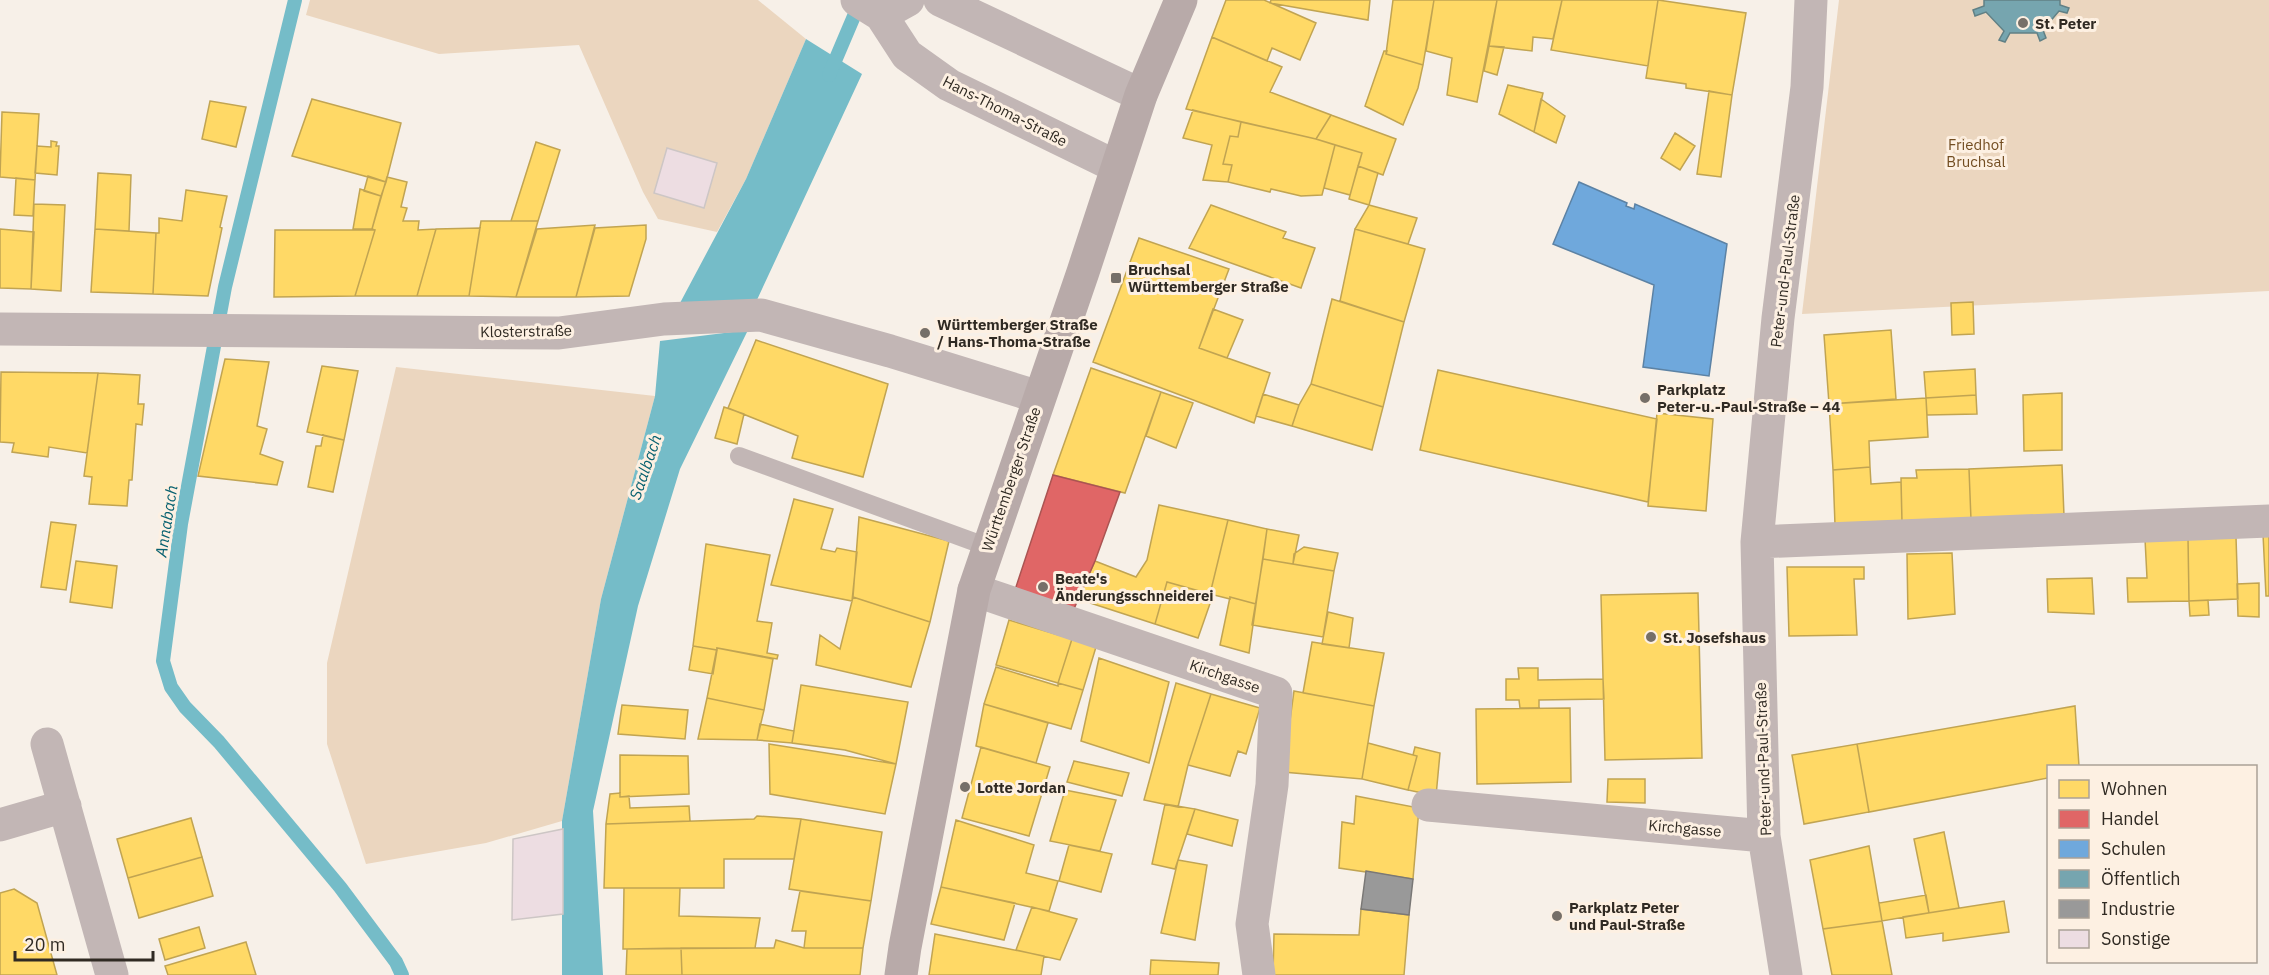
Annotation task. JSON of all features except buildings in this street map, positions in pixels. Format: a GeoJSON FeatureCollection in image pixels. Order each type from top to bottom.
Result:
{"type":"FeatureCollection","features":[{"type":"Feature","properties":{"kind":"main road","name":"Württemberger Straße"},"geometry":{"type":"LineString","coordinates":[[902,975],[907,936],[974,590],[1141,95],[1181,0]]}},
{"type":"Feature","properties":{"kind":"street"},"geometry":{"type":"LineString","coordinates":[[940,0],[1141,95]]}},
{"type":"Feature","properties":{"kind":"street","name":"Peter-und-Paul-Straße"},"geometry":{"type":"LineString","coordinates":[[1786,975],[1764,836],[1757,542],[1778,318],[1807,87],[1810,0]]}},
{"type":"Feature","properties":{"kind":"street","name":"Hans-Thoma-Straße"},"geometry":{"type":"LineString","coordinates":[[882,5],[908,55],[949,85],[1117,167]]}},
{"type":"Feature","properties":{"kind":"street","name":"Klosterstraße"},"geometry":{"type":"LineString","coordinates":[[0,328],[559,333],[664,319],[760,315],[890,351],[1039,397]]}},
{"type":"Feature","properties":{"kind":"street"},"geometry":{"type":"LineString","coordinates":[[1757,542],[2269,521]]}},
{"type":"Feature","properties":{"kind":"street","name":"Kirchgasse"},"geometry":{"type":"LineString","coordinates":[[974,590],[1276,693],[1272,785],[1252,924],[1259,975]]}},
{"type":"Feature","properties":{"kind":"street"},"geometry":{"type":"LineString","coordinates":[[47,744],[112,975]]}},
{"type":"Feature","properties":{"kind":"street","name":"Kirchgasse"},"geometry":{"type":"LineString","coordinates":[[1428,805],[1764,836]]}},
{"type":"Feature","properties":{"kind":"street"},"geometry":{"type":"LineString","coordinates":[[0,825],[65,806]]}},
{"type":"Feature","properties":{"kind":"lane"},"geometry":{"type":"LineString","coordinates":[[739,456],[988,547]]}},
{"type":"Feature","properties":{"kind":"green space"},"geometry":{"type":"Polygon","coordinates":[[[310,0],[758,0],[806,39],[746,179],[717,232],[658,219],[643,192],[579,45],[439,54],[306,15],[310,0]]]}},
{"type":"Feature","properties":{"kind":"green space","name":"Friedhof Bruchsal"},"geometry":{"type":"Polygon","coordinates":[[[1839,0],[2269,0],[2269,291],[1802,314],[1839,0]]]}},
{"type":"Feature","properties":{"kind":"green space"},"geometry":{"type":"Polygon","coordinates":[[[396,367],[655,396],[601,599],[562,821],[486,843],[366,864],[327,744],[327,663],[396,367]]]}},
{"type":"Feature","properties":{"kind":"water"},"geometry":{"type":"Polygon","coordinates":[[[806,39],[862,74],[756,302],[680,303],[746,179],[806,39]]]}},
{"type":"Feature","properties":{"kind":"water"},"geometry":{"type":"Polygon","coordinates":[[[748,330],[680,469],[638,606],[593,811],[603,975],[562,975],[562,821],[601,599],[655,396],[660,341],[748,330]]]}},
{"type":"Feature","properties":{"kind":"waterway","name":"Annabach"},"geometry":{"type":"LineString","coordinates":[[295,0],[225,287],[181,524],[163,661],[171,687],[185,707],[219,742],[340,887],[396,962],[402,975]]}},
{"type":"Feature","properties":{"kind":"waterway","name":"Saalbach"},"geometry":{"type":"LineString","coordinates":[[829,75],[860,2]]}},
{"type":"Feature","properties":{"kind":"place","name":"St. Peter"},"geometry":{"type":"Point","coordinates":[2023,23]}},
{"type":"Feature","properties":{"kind":"place","name":"Bruchsal Württemberger Straße"},"geometry":{"type":"Point","coordinates":[1116,278]}},
{"type":"Feature","properties":{"kind":"place","name":"Württemberger Straße / Hans-Thoma-Straße"},"geometry":{"type":"Point","coordinates":[925,333]}},
{"type":"Feature","properties":{"kind":"place","name":"Parkplatz Peter-u.-Paul-Straße – 44"},"geometry":{"type":"Point","coordinates":[1645,398]}},
{"type":"Feature","properties":{"kind":"place","name":"Beate's Änderungsschneiderei"},"geometry":{"type":"Point","coordinates":[1043,587]}},
{"type":"Feature","properties":{"kind":"place","name":"St. Josefshaus"},"geometry":{"type":"Point","coordinates":[1651,637]}},
{"type":"Feature","properties":{"kind":"place","name":"Lotte Jordan"},"geometry":{"type":"Point","coordinates":[965,787]}},
{"type":"Feature","properties":{"kind":"place","name":"Parkplatz Peter und Paul-Straße"},"geometry":{"type":"Point","coordinates":[1557,916]}}]}
